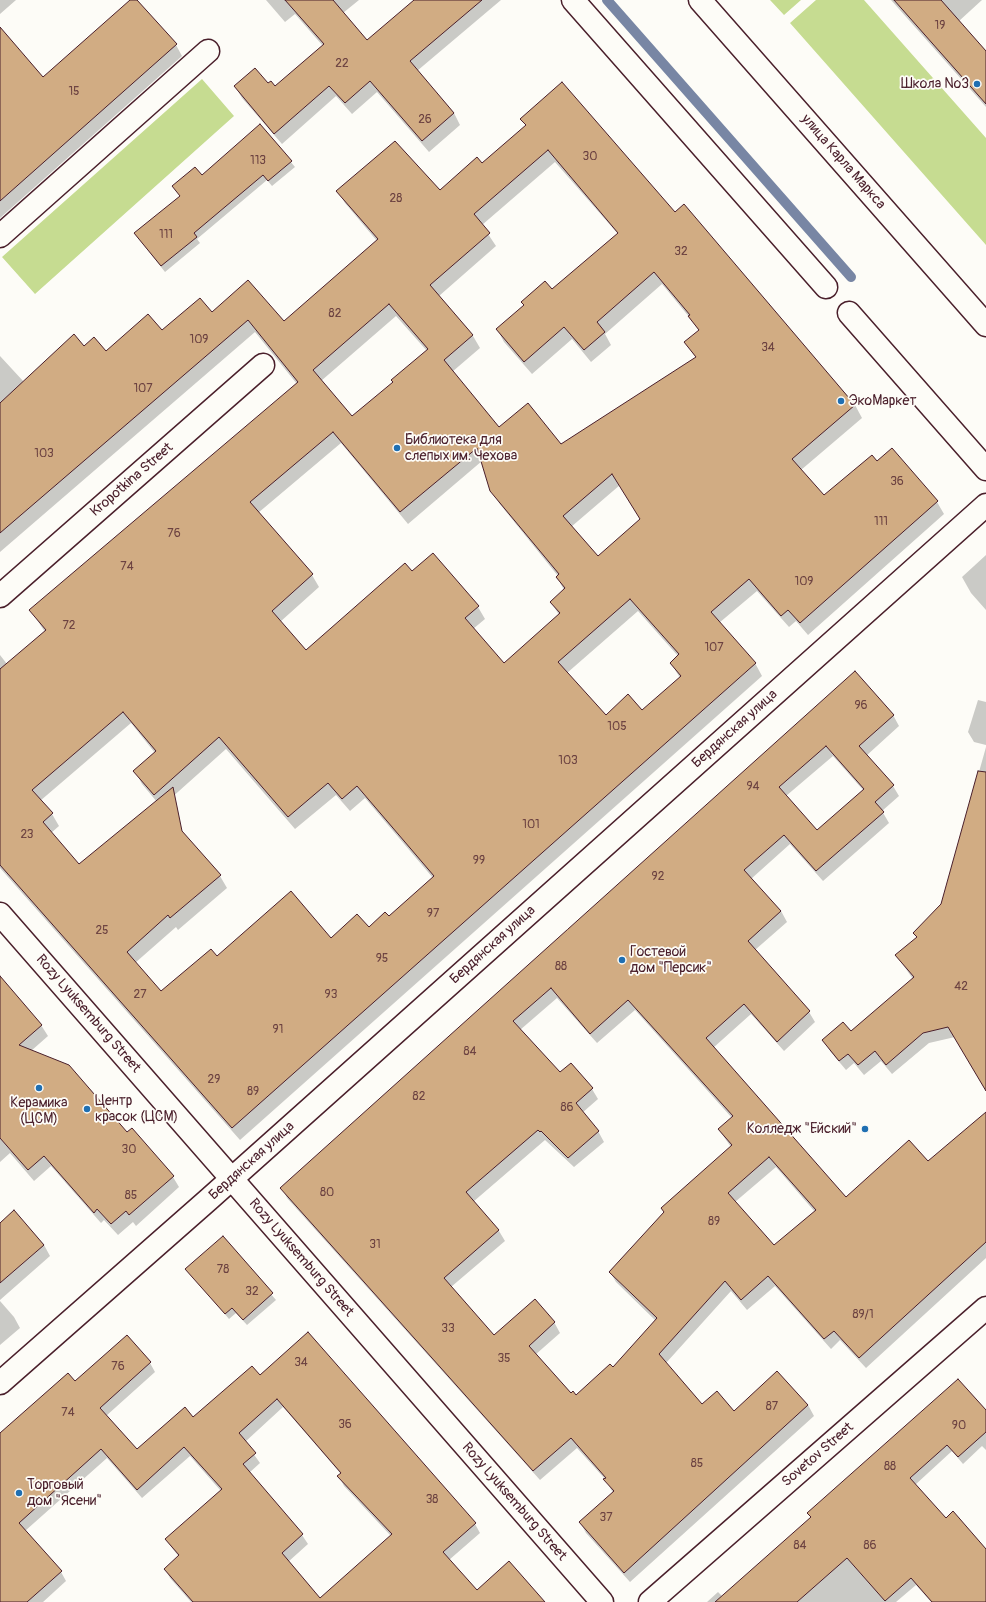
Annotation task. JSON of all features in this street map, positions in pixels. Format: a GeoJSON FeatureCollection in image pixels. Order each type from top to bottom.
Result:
{"type":"FeatureCollection","features":[{"type":"Feature","properties":{"kind":"street"},"geometry":{"type":"LineString","coordinates":[[573,0],[826,287]]}},
{"type":"Feature","properties":{"kind":"street","name":"улица Карла Маркса"},"geometry":{"type":"LineString","coordinates":[[700,0],[986,325]]}},
{"type":"Feature","properties":{"kind":"street"},"geometry":{"type":"LineString","coordinates":[[0,236],[208,51]]}},
{"type":"Feature","properties":{"kind":"street"},"geometry":{"type":"LineString","coordinates":[[849,313],[986,469]]}},
{"type":"Feature","properties":{"kind":"street","name":"Kropotkina Street"},"geometry":{"type":"LineString","coordinates":[[0,596],[263,365]]}},
{"type":"Feature","properties":{"kind":"street","name":"Бердянская улица"},"geometry":{"type":"LineString","coordinates":[[0,1383],[232,1179],[986,505]]}},
{"type":"Feature","properties":{"kind":"street","name":"Rozy Lyuksemburg Street"},"geometry":{"type":"LineString","coordinates":[[0,914],[602,1602]]}},
{"type":"Feature","properties":{"kind":"street","name":"Sovetov Street"},"geometry":{"type":"LineString","coordinates":[[650,1602],[986,1308]]}},
{"type":"Feature","properties":{"kind":"green space"},"geometry":{"type":"Polygon","coordinates":[[[770,0],[801,0],[784,15],[770,0]]]}},
{"type":"Feature","properties":{"kind":"green space"},"geometry":{"type":"Polygon","coordinates":[[[816,0],[864,0],[986,138],[986,245],[790,23],[816,0]]]}},
{"type":"Feature","properties":{"kind":"green space"},"geometry":{"type":"Polygon","coordinates":[[[202,79],[234,116],[35,294],[2,257],[202,79]]]}},
{"type":"Feature","properties":{"kind":"building"},"geometry":{"type":"Polygon","coordinates":[[[130,0],[137,0],[177,44],[0,201],[0,27],[43,77],[130,0]]]}},
{"type":"Feature","properties":{"kind":"building"},"geometry":{"type":"Polygon","coordinates":[[[285,0],[333,0],[367,40],[414,0],[482,0],[410,61],[454,113],[422,141],[370,81],[345,103],[329,86],[274,134],[234,86],[255,68],[268,83],[271,81],[275,86],[324,44],[285,0]]]}},
{"type":"Feature","properties":{"kind":"building"},"geometry":{"type":"Polygon","coordinates":[[[894,0],[941,0],[986,51],[986,104],[894,0]]]}},
{"type":"Feature","properties":{"kind":"building"},"geometry":{"type":"Polygon","coordinates":[[[562,82],[675,212],[684,204],[855,405],[792,459],[824,495],[872,455],[877,461],[892,448],[938,501],[800,623],[788,610],[781,616],[749,579],[711,612],[756,663],[232,1128],[0,865],[0,669],[46,630],[29,610],[298,382],[248,320],[0,533],[0,403],[74,334],[84,346],[94,337],[106,351],[148,314],[162,330],[200,298],[212,312],[248,280],[284,321],[378,239],[336,191],[395,141],[440,190],[477,157],[482,163],[526,125],[520,119],[562,82]],[[548,150],[474,214],[490,233],[430,285],[473,335],[444,360],[499,427],[528,403],[561,444],[696,357],[684,342],[699,330],[688,316],[690,315],[654,272],[597,322],[605,332],[584,350],[564,327],[524,362],[496,329],[524,305],[521,302],[545,281],[552,289],[618,233],[548,150]],[[389,304],[313,370],[352,416],[393,382],[391,380],[428,349],[389,304]],[[333,432],[250,502],[313,574],[272,611],[306,650],[405,563],[412,571],[433,553],[479,606],[465,618],[504,663],[560,613],[550,602],[565,588],[556,577],[559,574],[490,491],[477,448],[400,512],[333,432]],[[612,474],[563,516],[598,556],[640,519],[612,474]],[[630,599],[558,662],[606,715],[628,694],[642,710],[681,676],[670,663],[679,654],[630,599]],[[123,712],[32,790],[53,813],[43,822],[79,864],[173,787],[182,831],[221,875],[170,918],[168,915],[127,952],[161,991],[211,949],[217,956],[291,891],[331,938],[357,914],[369,927],[385,912],[389,916],[434,876],[357,786],[342,799],[328,783],[288,817],[219,737],[154,795],[133,771],[156,751],[123,712]]]}},
{"type":"Feature","properties":{"kind":"building"},"geometry":{"type":"Polygon","coordinates":[[[260,124],[292,161],[268,181],[263,175],[194,233],[197,237],[161,266],[134,233],[180,196],[172,186],[195,167],[202,175],[260,124]]]}},
{"type":"Feature","properties":{"kind":"building"},"geometry":{"type":"Polygon","coordinates":[[[855,671],[894,715],[859,746],[894,785],[875,802],[884,812],[816,871],[784,835],[744,870],[781,911],[748,941],[810,1011],[777,1042],[744,1004],[706,1038],[846,1197],[909,1140],[928,1161],[986,1112],[986,1242],[859,1358],[834,1331],[824,1339],[768,1276],[741,1300],[725,1281],[659,1354],[702,1404],[717,1391],[734,1411],[777,1371],[808,1405],[624,1573],[579,1522],[614,1491],[603,1479],[606,1478],[571,1438],[533,1471],[280,1188],[855,671]],[[826,746],[779,787],[817,830],[864,789],[826,746]],[[551,988],[513,1021],[560,1072],[571,1063],[593,1088],[576,1103],[599,1131],[568,1158],[541,1131],[540,1132],[538,1130],[466,1192],[499,1230],[444,1278],[494,1335],[535,1299],[555,1322],[529,1346],[571,1393],[573,1391],[576,1395],[610,1364],[613,1367],[657,1318],[609,1272],[664,1212],[661,1208],[732,1145],[718,1129],[733,1116],[628,1000],[590,1034],[551,988]],[[769,1157],[728,1193],[774,1245],[816,1210],[769,1157]]]}},
{"type":"Feature","properties":{"kind":"building"},"geometry":{"type":"Polygon","coordinates":[[[978,771],[986,772],[986,1091],[948,1027],[923,1033],[886,1065],[875,1051],[858,1065],[848,1054],[839,1061],[822,1040],[843,1022],[851,1031],[914,977],[895,955],[917,937],[913,933],[941,904],[978,771]]]}},
{"type":"Feature","properties":{"kind":"building"},"geometry":{"type":"Polygon","coordinates":[[[0,976],[42,1025],[19,1045],[69,1065],[127,1132],[132,1128],[174,1176],[129,1215],[126,1211],[111,1224],[97,1209],[94,1213],[44,1156],[28,1170],[0,1138],[0,976]]]}},
{"type":"Feature","properties":{"kind":"building"},"geometry":{"type":"Polygon","coordinates":[[[14,1210],[44,1245],[0,1283],[0,1223],[14,1210]]]}},
{"type":"Feature","properties":{"kind":"building"},"geometry":{"type":"Polygon","coordinates":[[[223,1236],[273,1293],[243,1320],[232,1308],[225,1314],[185,1269],[223,1236]]]}},
{"type":"Feature","properties":{"kind":"building"},"geometry":{"type":"Polygon","coordinates":[[[308,1332],[476,1523],[443,1552],[477,1590],[509,1561],[545,1602],[193,1602],[164,1569],[179,1555],[165,1539],[222,1489],[184,1447],[137,1490],[101,1449],[19,1523],[62,1571],[27,1602],[0,1602],[0,1433],[68,1373],[75,1381],[127,1335],[151,1362],[100,1408],[137,1449],[185,1407],[193,1417],[252,1366],[260,1375],[308,1332]],[[277,1399],[239,1433],[256,1453],[243,1464],[303,1534],[282,1553],[320,1598],[392,1534],[337,1476],[341,1473],[277,1399]]]}},
{"type":"Feature","properties":{"kind":"building"},"geometry":{"type":"Polygon","coordinates":[[[958,1379],[986,1410],[986,1432],[958,1457],[947,1445],[910,1478],[946,1518],[953,1511],[986,1549],[986,1602],[932,1602],[911,1578],[885,1601],[847,1558],[797,1602],[715,1602],[811,1517],[807,1513],[958,1379]]]}},
{"type":"Feature","properties":{"kind":"waterway"},"geometry":{"type":"LineString","coordinates":[[607,0],[851,277]]}},
{"type":"Feature","properties":{"kind":"place","name":"Школа №3"},"geometry":{"type":"Point","coordinates":[977,84]}},
{"type":"Feature","properties":{"kind":"place","name":"ЭкоМаркет"},"geometry":{"type":"Point","coordinates":[841,401]}},
{"type":"Feature","properties":{"kind":"place","name":"Библиотека для слепых им. Чехова"},"geometry":{"type":"Point","coordinates":[397,448]}},
{"type":"Feature","properties":{"kind":"place","name":"Гостевой дом \"Персик\""},"geometry":{"type":"Point","coordinates":[622,960]}},
{"type":"Feature","properties":{"kind":"place","name":"Керамика (ЦСМ)"},"geometry":{"type":"Point","coordinates":[39,1088]}},
{"type":"Feature","properties":{"kind":"place","name":"Центр красок (ЦСМ)"},"geometry":{"type":"Point","coordinates":[87,1109]}},
{"type":"Feature","properties":{"kind":"place","name":"Колледж \"Ейский\""},"geometry":{"type":"Point","coordinates":[865,1129]}},
{"type":"Feature","properties":{"kind":"place","name":"Торговый дом \"Ясени\""},"geometry":{"type":"Point","coordinates":[19,1493]}}]}
